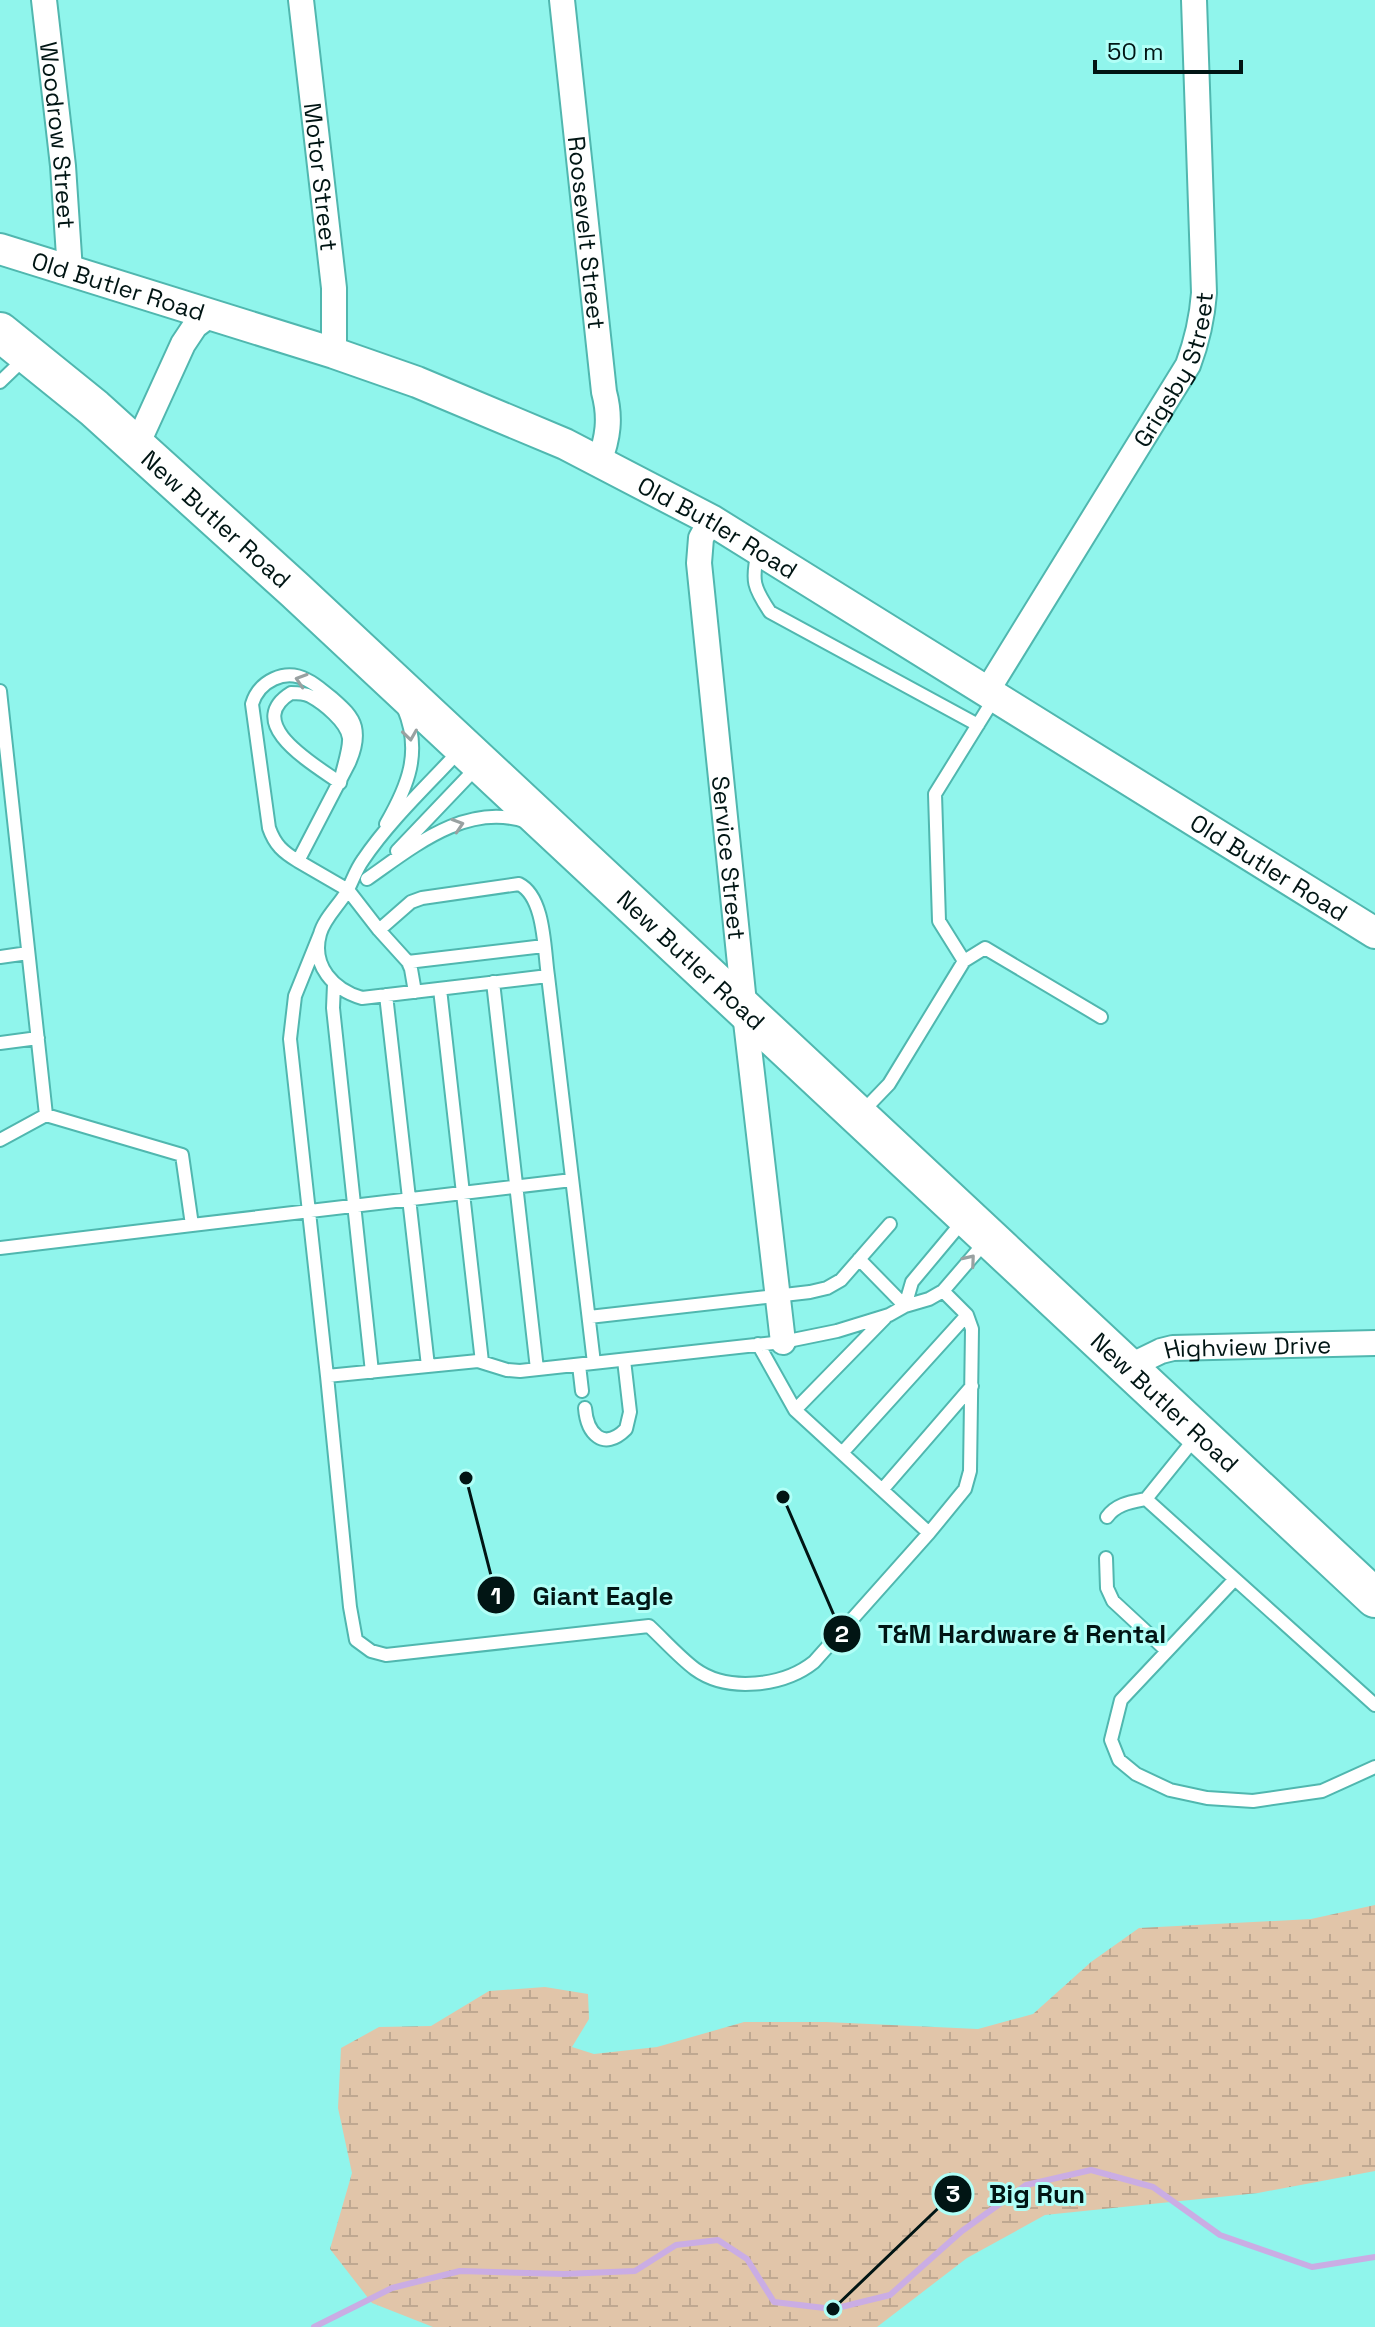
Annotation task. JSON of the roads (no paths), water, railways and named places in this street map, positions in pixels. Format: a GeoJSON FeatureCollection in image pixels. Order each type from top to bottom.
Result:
{"type":"FeatureCollection","features":[{"type":"Feature","properties":{"kind":"main road","name":"New Butler Road"},"geometry":{"type":"LineString","coordinates":[[14,343],[94,408],[376,666],[1375,1598]]}},
{"type":"Feature","properties":{"kind":"street","name":"Woodrow Street"},"geometry":{"type":"LineString","coordinates":[[44,0],[63,166],[70,271]]}},
{"type":"Feature","properties":{"kind":"street","name":"Motor Street"},"geometry":{"type":"LineString","coordinates":[[301,0],[334,288],[334,353]]}},
{"type":"Feature","properties":{"kind":"street","name":"Roosevelt Street"},"geometry":{"type":"LineString","coordinates":[[562,0],[608,406],[609,427],[599,462]]}},
{"type":"Feature","properties":{"kind":"street","name":"Grigsby Street"},"geometry":{"type":"LineString","coordinates":[[991,694],[1188,365],[1198,339],[1204,293],[1194,0]]}},
{"type":"Feature","properties":{"kind":"street","name":"Old Butler Road"},"geometry":{"type":"LineString","coordinates":[[0,249],[334,353],[492,412],[565,444],[711,520],[1375,933]]}},
{"type":"Feature","properties":{"kind":"street"},"geometry":{"type":"LineString","coordinates":[[136,447],[183,344],[195,326],[211,314]]}},
{"type":"Feature","properties":{"kind":"street","name":"Service Street"},"geometry":{"type":"LineString","coordinates":[[711,520],[701,538],[699,563],[777,1296],[770,1343]]}},
{"type":"Feature","properties":{"kind":"street","name":"Highview Drive"},"geometry":{"type":"LineString","coordinates":[[1126,1368],[1173,1348],[1375,1343]]}},
{"type":"Feature","properties":{"kind":"lane"},"geometry":{"type":"LineString","coordinates":[[0,382],[14,343]]}},
{"type":"Feature","properties":{"kind":"lane"},"geometry":{"type":"LineString","coordinates":[[759,549],[753,573],[758,594],[770,612],[978,725]]}},
{"type":"Feature","properties":{"kind":"lane"},"geometry":{"type":"LineString","coordinates":[[376,666],[393,687],[408,719],[413,757],[396,806],[320,934],[299,985],[290,1021],[356,1640],[371,1651],[386,1655],[649,1626],[695,1669],[714,1679],[749,1684],[789,1677],[803,1671],[965,1489],[970,1471],[972,1329],[967,1315],[943,1291]]}},
{"type":"Feature","properties":{"kind":"lane"},"geometry":{"type":"LineString","coordinates":[[298,861],[355,750],[355,727],[343,707],[306,679],[283,676],[263,685],[255,694],[252,704],[269,828],[274,841],[281,850],[298,861],[348,890],[408,962],[415,992]]}},
{"type":"Feature","properties":{"kind":"lane"},"geometry":{"type":"LineString","coordinates":[[0,691],[46,1115]]}},
{"type":"Feature","properties":{"kind":"lane"},"geometry":{"type":"LineString","coordinates":[[291,693],[311,696],[345,727],[349,737],[340,783],[290,746],[279,734],[275,716],[283,698],[291,693]]}},
{"type":"Feature","properties":{"kind":"lane"},"geometry":{"type":"LineString","coordinates":[[964,961],[939,921],[935,794],[978,725],[991,694]]}},
{"type":"Feature","properties":{"kind":"lane"},"geometry":{"type":"LineString","coordinates":[[370,850],[471,755]]}},
{"type":"Feature","properties":{"kind":"lane"},"geometry":{"type":"LineString","coordinates":[[367,879],[387,862],[471,755]]}},
{"type":"Feature","properties":{"kind":"lane"},"geometry":{"type":"LineString","coordinates":[[348,890],[420,842],[451,826],[478,818],[522,820],[564,843]]}},
{"type":"Feature","properties":{"kind":"lane"},"geometry":{"type":"LineString","coordinates":[[379,930],[411,902],[422,898],[519,884],[527,888],[532,896],[540,921],[548,976],[594,1363]]}},
{"type":"Feature","properties":{"kind":"lane"},"geometry":{"type":"LineString","coordinates":[[320,934],[320,962],[332,982],[372,1372]]}},
{"type":"Feature","properties":{"kind":"lane"},"geometry":{"type":"LineString","coordinates":[[408,962],[544,946]]}},
{"type":"Feature","properties":{"kind":"lane"},"geometry":{"type":"LineString","coordinates":[[857,1117],[889,1084],[964,961],[985,948],[1101,1017]]}},
{"type":"Feature","properties":{"kind":"lane"},"geometry":{"type":"LineString","coordinates":[[0,957],[28,953]]}},
{"type":"Feature","properties":{"kind":"lane"},"geometry":{"type":"LineString","coordinates":[[299,985],[310,976],[323,976],[348,994],[362,998],[548,976]]}},
{"type":"Feature","properties":{"kind":"lane"},"geometry":{"type":"LineString","coordinates":[[493,982],[537,1369]]}},
{"type":"Feature","properties":{"kind":"lane"},"geometry":{"type":"LineString","coordinates":[[440,989],[482,1362]]}},
{"type":"Feature","properties":{"kind":"lane"},"geometry":{"type":"LineString","coordinates":[[386,995],[428,1366]]}},
{"type":"Feature","properties":{"kind":"lane"},"geometry":{"type":"LineString","coordinates":[[0,1043],[38,1038]]}},
{"type":"Feature","properties":{"kind":"lane"},"geometry":{"type":"LineString","coordinates":[[0,1140],[46,1115],[182,1155],[192,1225]]}},
{"type":"Feature","properties":{"kind":"lane"},"geometry":{"type":"LineString","coordinates":[[0,1248],[572,1180]]}},
{"type":"Feature","properties":{"kind":"lane"},"geometry":{"type":"LineString","coordinates":[[589,1317],[827,1288],[841,1280],[890,1224]]}},
{"type":"Feature","properties":{"kind":"lane"},"geometry":{"type":"LineString","coordinates":[[327,1376],[482,1362],[507,1370],[537,1369],[770,1343],[837,1331],[889,1315],[943,1291],[977,1229]]}},
{"type":"Feature","properties":{"kind":"lane"},"geometry":{"type":"LineString","coordinates":[[905,1306],[912,1282],[977,1229]]}},
{"type":"Feature","properties":{"kind":"lane"},"geometry":{"type":"LineString","coordinates":[[859,1259],[905,1306]]}},
{"type":"Feature","properties":{"kind":"lane"},"geometry":{"type":"LineString","coordinates":[[795,1410],[889,1315]]}},
{"type":"Feature","properties":{"kind":"lane"},"geometry":{"type":"LineString","coordinates":[[842,1453],[967,1315]]}},
{"type":"Feature","properties":{"kind":"lane"},"geometry":{"type":"LineString","coordinates":[[770,1343],[795,1410],[929,1533]]}},
{"type":"Feature","properties":{"kind":"lane"},"geometry":{"type":"LineString","coordinates":[[585,1408],[589,1428],[594,1435],[611,1439],[626,1429],[630,1412],[624,1360]]}},
{"type":"Feature","properties":{"kind":"lane"},"geometry":{"type":"LineString","coordinates":[[579,1365],[582,1391]]}},
{"type":"Feature","properties":{"kind":"lane"},"geometry":{"type":"LineString","coordinates":[[882,1490],[972,1386]]}},
{"type":"Feature","properties":{"kind":"lane"},"geometry":{"type":"LineString","coordinates":[[1107,1517],[1123,1504],[1146,1499],[1198,1435]]}},
{"type":"Feature","properties":{"kind":"lane"},"geometry":{"type":"LineString","coordinates":[[1146,1499],[1375,1705]]}},
{"type":"Feature","properties":{"kind":"lane"},"geometry":{"type":"LineString","coordinates":[[1106,1558],[1107,1588],[1113,1601],[1167,1651]]}},
{"type":"Feature","properties":{"kind":"lane"},"geometry":{"type":"LineString","coordinates":[[1235,1579],[1121,1700],[1111,1740],[1119,1760],[1136,1774],[1170,1790],[1207,1798],[1253,1801],[1322,1791],[1375,1767]]}},
{"type":"Feature","properties":{"kind":"waterway"},"geometry":{"type":"LineString","coordinates":[[314,2327],[392,2288],[460,2271],[564,2274],[635,2271],[676,2245],[718,2240],[747,2259],[774,2302],[833,2309],[890,2295],[962,2231],[1026,2185],[1091,2170],[1153,2187],[1220,2235],[1312,2267],[1375,2257]]}},
{"type":"Feature","properties":{"kind":"place","name":"Giant Eagle"},"geometry":{"type":"Point","coordinates":[466,1478]}},
{"type":"Feature","properties":{"kind":"place","name":"T&M Hardware & Rental"},"geometry":{"type":"Point","coordinates":[783,1497]}},
{"type":"Feature","properties":{"kind":"place","name":"Big Run"},"geometry":{"type":"Point","coordinates":[833,2309]}}]}
